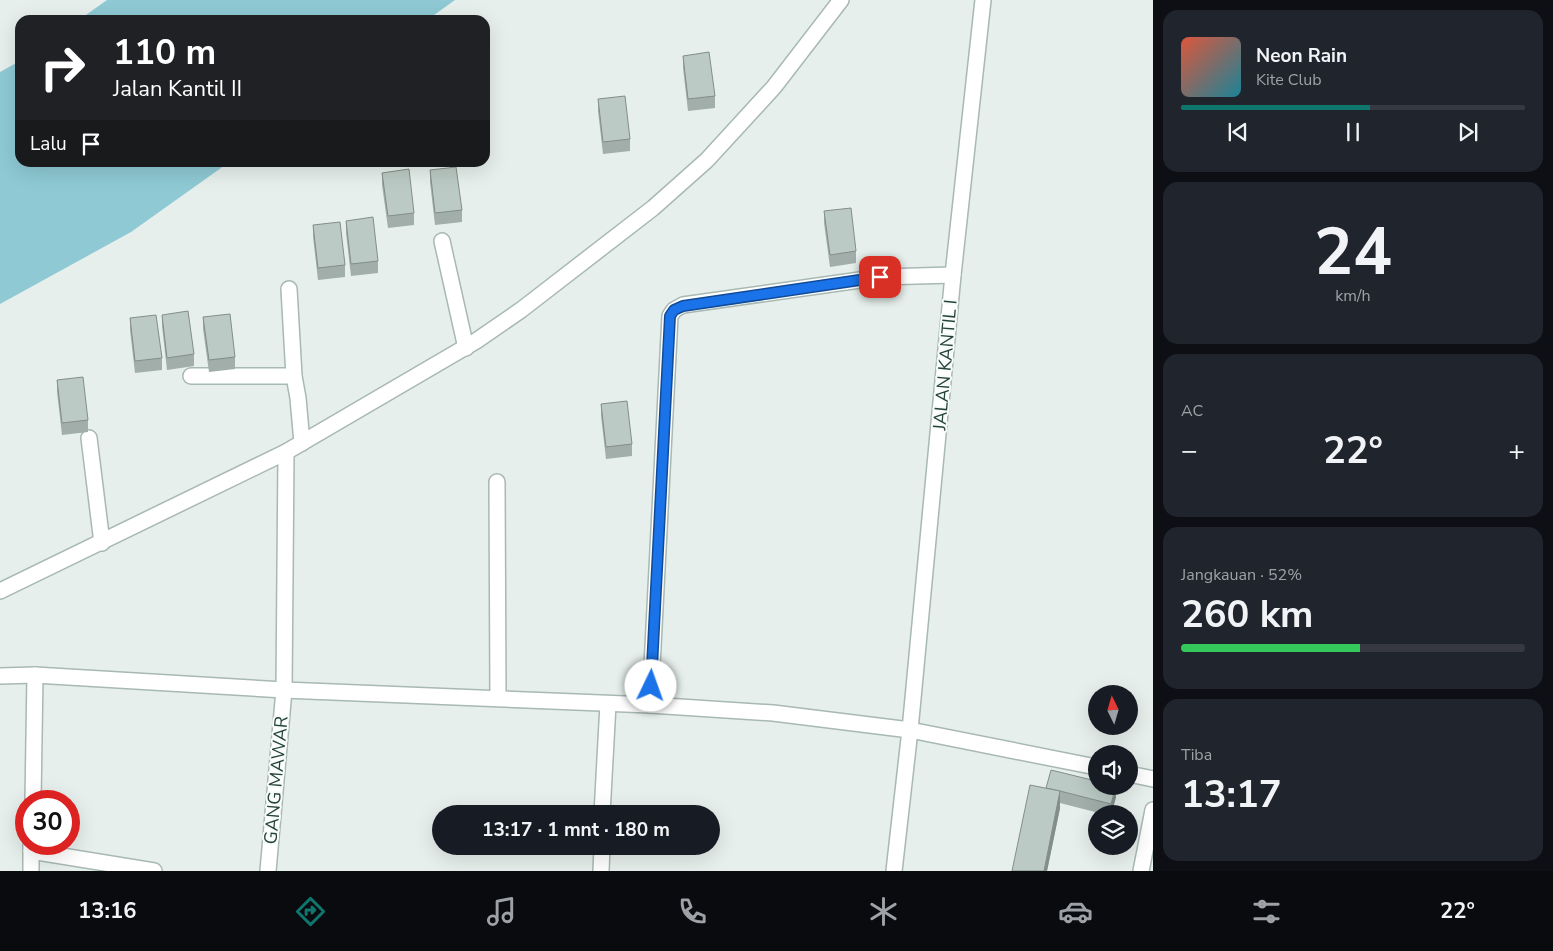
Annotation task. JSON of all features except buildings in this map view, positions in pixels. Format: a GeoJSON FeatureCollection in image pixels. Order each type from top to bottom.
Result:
{"type":"FeatureCollection","features":[{"type":"Feature","properties":{"kind":"street"},"geometry":{"type":"LineString","coordinates":[[0,591],[286,452],[466,348],[521,310],[568,276],[653,208],[707,160],[774,87],[841,0]]}},
{"type":"Feature","properties":{"kind":"street","name":"JALAN KANTIL I"},"geometry":{"type":"LineString","coordinates":[[894,871],[910,730],[953,275],[983,0]]}},
{"type":"Feature","properties":{"kind":"street"},"geometry":{"type":"LineString","coordinates":[[442,241],[466,348]]}},
{"type":"Feature","properties":{"kind":"street"},"geometry":{"type":"LineString","coordinates":[[650,705],[670,316],[674,310],[683,306],[880,277],[953,275]]}},
{"type":"Feature","properties":{"kind":"street"},"geometry":{"type":"LineString","coordinates":[[289,289],[294,376],[302,443]]}},
{"type":"Feature","properties":{"kind":"street"},"geometry":{"type":"LineString","coordinates":[[191,376],[294,376]]}},
{"type":"Feature","properties":{"kind":"street"},"geometry":{"type":"LineString","coordinates":[[89,438],[102,543]]}},
{"type":"Feature","properties":{"kind":"street","name":"GANG MAWAR"},"geometry":{"type":"LineString","coordinates":[[268,871],[284,690],[286,452]]}},
{"type":"Feature","properties":{"kind":"street"},"geometry":{"type":"LineString","coordinates":[[497,482],[498,698]]}},
{"type":"Feature","properties":{"kind":"street"},"geometry":{"type":"LineString","coordinates":[[0,676],[35,675],[284,690],[650,705],[773,713],[910,730],[1088,765]]}},
{"type":"Feature","properties":{"kind":"street"},"geometry":{"type":"LineString","coordinates":[[33,790],[35,675]]}},
{"type":"Feature","properties":{"kind":"street"},"geometry":{"type":"LineString","coordinates":[[602,805],[608,704]]}},
{"type":"Feature","properties":{"kind":"street"},"geometry":{"type":"LineString","coordinates":[[1138,776],[1153,779]]}},
{"type":"Feature","properties":{"kind":"street"},"geometry":{"type":"LineString","coordinates":[[1141,871],[1153,810]]}},
{"type":"Feature","properties":{"kind":"street"},"geometry":{"type":"LineString","coordinates":[[31,855],[31,871]]}},
{"type":"Feature","properties":{"kind":"street"},"geometry":{"type":"LineString","coordinates":[[72,855],[154,871]]}},
{"type":"Feature","properties":{"kind":"street"},"geometry":{"type":"LineString","coordinates":[[601,871],[602,855]]}},
{"type":"Feature","properties":{"kind":"water"},"geometry":{"type":"Polygon","coordinates":[[[107,0],[455,0],[434,15],[86,15],[107,0]]]}},
{"type":"Feature","properties":{"kind":"water"},"geometry":{"type":"Polygon","coordinates":[[[15,64],[15,167],[222,167],[131,232],[0,304],[0,72],[15,64]]]}},
{"type":"Feature","properties":{"kind":"route"},"geometry":{"type":"LineString","coordinates":[[651,686],[670,316],[674,310],[683,306],[880,277]]}}]}
